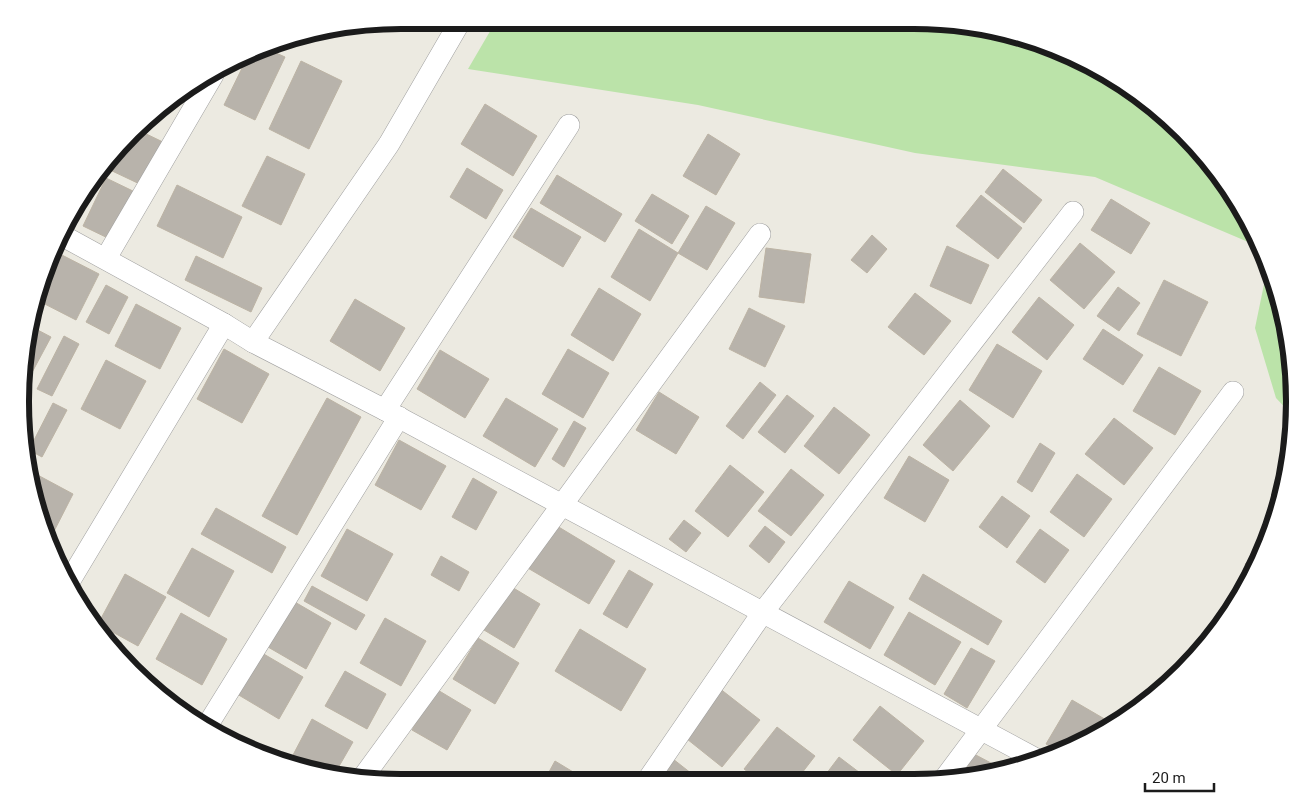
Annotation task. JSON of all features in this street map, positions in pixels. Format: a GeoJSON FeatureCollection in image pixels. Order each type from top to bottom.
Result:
{"type":"FeatureCollection","features":[{"type":"Feature","properties":{"kind":"street"},"geometry":{"type":"LineString","coordinates":[[253,342],[389,144],[456,29]]}},
{"type":"Feature","properties":{"kind":"street"},"geometry":{"type":"LineString","coordinates":[[106,258],[208,83]]}},
{"type":"Feature","properties":{"kind":"street"},"geometry":{"type":"LineString","coordinates":[[210,721],[392,414],[568,125]]}},
{"type":"Feature","properties":{"kind":"street"},"geometry":{"type":"LineString","coordinates":[[652,774],[763,612],[1073,212]]}},
{"type":"Feature","properties":{"kind":"street"},"geometry":{"type":"LineString","coordinates":[[367,772],[760,234]]}},
{"type":"Feature","properties":{"kind":"street"},"geometry":{"type":"LineString","coordinates":[[67,238],[106,258],[253,342],[392,414],[1029,755]]}},
{"type":"Feature","properties":{"kind":"street"},"geometry":{"type":"LineString","coordinates":[[73,576],[224,324]]}},
{"type":"Feature","properties":{"kind":"street"},"geometry":{"type":"LineString","coordinates":[[949,772],[1233,392]]}},
{"type":"Feature","properties":{"kind":"green space"},"geometry":{"type":"Polygon","coordinates":[[[491,29],[914,29],[962,32],[1010,41],[1078,67],[1121,92],[1159,121],[1194,156],[1209,175],[1236,215],[1251,243],[1095,177],[915,153],[698,105],[468,69],[491,29]]]}},
{"type":"Feature","properties":{"kind":"green space"},"geometry":{"type":"Polygon","coordinates":[[[1265,279],[1274,305],[1283,353],[1286,408],[1276,398],[1255,328],[1265,279]]]}},
{"type":"Feature","properties":{"kind":"building"},"geometry":{"type":"Polygon","coordinates":[[[274,52],[285,57],[255,120],[224,105],[244,64],[274,52]]]}},
{"type":"Feature","properties":{"kind":"building"},"geometry":{"type":"Polygon","coordinates":[[[301,61],[342,81],[309,149],[269,129],[301,61]]]}},
{"type":"Feature","properties":{"kind":"building"},"geometry":{"type":"Polygon","coordinates":[[[485,104],[537,136],[513,176],[461,144],[485,104]]]}},
{"type":"Feature","properties":{"kind":"building"},"geometry":{"type":"Polygon","coordinates":[[[144,133],[167,144],[146,187],[110,170],[144,133]]]}},
{"type":"Feature","properties":{"kind":"building"},"geometry":{"type":"Polygon","coordinates":[[[708,134],[740,154],[716,195],[683,176],[708,134]]]}},
{"type":"Feature","properties":{"kind":"building"},"geometry":{"type":"Polygon","coordinates":[[[267,156],[305,174],[281,225],[242,206],[267,156]]]}},
{"type":"Feature","properties":{"kind":"building"},"geometry":{"type":"Polygon","coordinates":[[[467,168],[503,190],[486,219],[450,197],[467,168]]]}},
{"type":"Feature","properties":{"kind":"building"},"geometry":{"type":"Polygon","coordinates":[[[1003,169],[1042,200],[1024,223],[985,192],[1003,169]]]}},
{"type":"Feature","properties":{"kind":"building"},"geometry":{"type":"Polygon","coordinates":[[[557,175],[622,214],[605,242],[540,203],[557,175]]]}},
{"type":"Feature","properties":{"kind":"building"},"geometry":{"type":"Polygon","coordinates":[[[106,178],[137,193],[114,241],[83,226],[106,178]]]}},
{"type":"Feature","properties":{"kind":"building"},"geometry":{"type":"Polygon","coordinates":[[[177,185],[242,217],[223,258],[157,226],[177,185]]]}},
{"type":"Feature","properties":{"kind":"building"},"geometry":{"type":"Polygon","coordinates":[[[652,194],[689,216],[672,244],[635,221],[652,194]]]}},
{"type":"Feature","properties":{"kind":"building"},"geometry":{"type":"Polygon","coordinates":[[[981,195],[1022,228],[998,259],[956,226],[981,195]]]}},
{"type":"Feature","properties":{"kind":"building"},"geometry":{"type":"Polygon","coordinates":[[[1111,199],[1150,223],[1131,254],[1091,230],[1111,199]]]}},
{"type":"Feature","properties":{"kind":"building"},"geometry":{"type":"Polygon","coordinates":[[[706,206],[735,223],[707,270],[678,253],[706,206]]]}},
{"type":"Feature","properties":{"kind":"building"},"geometry":{"type":"Polygon","coordinates":[[[531,208],[581,237],[563,267],[513,237],[531,208]]]}},
{"type":"Feature","properties":{"kind":"building"},"geometry":{"type":"Polygon","coordinates":[[[639,229],[678,253],[650,301],[611,277],[639,229]]]}},
{"type":"Feature","properties":{"kind":"building"},"geometry":{"type":"Polygon","coordinates":[[[872,235],[887,249],[867,273],[851,260],[872,235]]]}},
{"type":"Feature","properties":{"kind":"building"},"geometry":{"type":"Polygon","coordinates":[[[1080,243],[1115,272],[1084,309],[1050,280],[1080,243]]]}},
{"type":"Feature","properties":{"kind":"building"},"geometry":{"type":"Polygon","coordinates":[[[947,246],[989,265],[971,304],[930,286],[947,246]]]}},
{"type":"Feature","properties":{"kind":"building"},"geometry":{"type":"Polygon","coordinates":[[[766,248],[811,254],[804,303],[759,297],[766,248]]]}},
{"type":"Feature","properties":{"kind":"building"},"geometry":{"type":"Polygon","coordinates":[[[59,254],[99,274],[76,320],[42,302],[59,254]]]}},
{"type":"Feature","properties":{"kind":"building"},"geometry":{"type":"Polygon","coordinates":[[[196,256],[262,288],[251,312],[185,280],[196,256]]]}},
{"type":"Feature","properties":{"kind":"building"},"geometry":{"type":"Polygon","coordinates":[[[1164,280],[1208,302],[1181,356],[1137,334],[1164,280]]]}},
{"type":"Feature","properties":{"kind":"building"},"geometry":{"type":"Polygon","coordinates":[[[106,285],[128,297],[109,334],[86,322],[106,285]]]}},
{"type":"Feature","properties":{"kind":"building"},"geometry":{"type":"Polygon","coordinates":[[[1118,287],[1140,303],[1119,331],[1097,316],[1118,287]]]}},
{"type":"Feature","properties":{"kind":"building"},"geometry":{"type":"Polygon","coordinates":[[[599,288],[641,314],[613,361],[571,335],[599,288]]]}},
{"type":"Feature","properties":{"kind":"building"},"geometry":{"type":"Polygon","coordinates":[[[915,293],[951,321],[924,355],[888,327],[915,293]]]}},
{"type":"Feature","properties":{"kind":"building"},"geometry":{"type":"Polygon","coordinates":[[[1039,297],[1074,325],[1047,360],[1012,332],[1039,297]]]}},
{"type":"Feature","properties":{"kind":"building"},"geometry":{"type":"Polygon","coordinates":[[[355,299],[405,328],[380,371],[330,341],[355,299]]]}},
{"type":"Feature","properties":{"kind":"building"},"geometry":{"type":"Polygon","coordinates":[[[136,304],[181,328],[160,369],[115,346],[136,304]]]}},
{"type":"Feature","properties":{"kind":"building"},"geometry":{"type":"Polygon","coordinates":[[[749,308],[785,326],[765,367],[729,349],[749,308]]]}},
{"type":"Feature","properties":{"kind":"building"},"geometry":{"type":"Polygon","coordinates":[[[36,329],[51,337],[30,376],[36,329]]]}},
{"type":"Feature","properties":{"kind":"building"},"geometry":{"type":"Polygon","coordinates":[[[1103,329],[1143,355],[1123,385],[1083,359],[1103,329]]]}},
{"type":"Feature","properties":{"kind":"building"},"geometry":{"type":"Polygon","coordinates":[[[64,336],[79,344],[52,396],[37,389],[64,336]]]}},
{"type":"Feature","properties":{"kind":"building"},"geometry":{"type":"Polygon","coordinates":[[[997,344],[1042,371],[1013,418],[969,390],[997,344]]]}},
{"type":"Feature","properties":{"kind":"building"},"geometry":{"type":"Polygon","coordinates":[[[224,349],[269,374],[242,423],[197,399],[224,349]]]}},
{"type":"Feature","properties":{"kind":"building"},"geometry":{"type":"Polygon","coordinates":[[[568,349],[609,373],[583,418],[542,394],[568,349]]]}},
{"type":"Feature","properties":{"kind":"building"},"geometry":{"type":"Polygon","coordinates":[[[440,350],[489,379],[465,418],[417,389],[440,350]]]}},
{"type":"Feature","properties":{"kind":"building"},"geometry":{"type":"Polygon","coordinates":[[[106,360],[146,381],[120,429],[81,409],[106,360]]]}},
{"type":"Feature","properties":{"kind":"building"},"geometry":{"type":"Polygon","coordinates":[[[1159,367],[1201,391],[1175,435],[1133,411],[1159,367]]]}},
{"type":"Feature","properties":{"kind":"building"},"geometry":{"type":"Polygon","coordinates":[[[760,382],[776,395],[743,439],[726,426],[760,382]]]}},
{"type":"Feature","properties":{"kind":"building"},"geometry":{"type":"Polygon","coordinates":[[[659,392],[699,417],[676,454],[636,430],[659,392]]]}},
{"type":"Feature","properties":{"kind":"building"},"geometry":{"type":"Polygon","coordinates":[[[787,395],[814,416],[785,453],[758,432],[787,395]]]}},
{"type":"Feature","properties":{"kind":"building"},"geometry":{"type":"Polygon","coordinates":[[[327,398],[361,417],[297,535],[262,516],[327,398]]]}},
{"type":"Feature","properties":{"kind":"building"},"geometry":{"type":"Polygon","coordinates":[[[506,398],[558,429],[535,467],[483,436],[506,398]]]}},
{"type":"Feature","properties":{"kind":"building"},"geometry":{"type":"Polygon","coordinates":[[[960,400],[990,426],[953,471],[923,445],[960,400]]]}},
{"type":"Feature","properties":{"kind":"building"},"geometry":{"type":"Polygon","coordinates":[[[53,403],[67,410],[42,457],[32,452],[32,445],[53,403]]]}},
{"type":"Feature","properties":{"kind":"building"},"geometry":{"type":"Polygon","coordinates":[[[834,407],[870,435],[839,474],[804,446],[834,407]]]}},
{"type":"Feature","properties":{"kind":"building"},"geometry":{"type":"Polygon","coordinates":[[[1114,418],[1153,448],[1124,485],[1085,454],[1114,418]]]}},
{"type":"Feature","properties":{"kind":"building"},"geometry":{"type":"Polygon","coordinates":[[[574,421],[586,428],[564,467],[552,459],[574,421]]]}},
{"type":"Feature","properties":{"kind":"building"},"geometry":{"type":"Polygon","coordinates":[[[399,440],[446,466],[421,510],[375,485],[399,440]]]}},
{"type":"Feature","properties":{"kind":"building"},"geometry":{"type":"Polygon","coordinates":[[[1040,443],[1055,453],[1032,492],[1017,482],[1040,443]]]}},
{"type":"Feature","properties":{"kind":"building"},"geometry":{"type":"Polygon","coordinates":[[[909,456],[949,480],[925,522],[884,498],[909,456]]]}},
{"type":"Feature","properties":{"kind":"building"},"geometry":{"type":"Polygon","coordinates":[[[730,465],[764,492],[728,537],[695,511],[730,465]]]}},
{"type":"Feature","properties":{"kind":"building"},"geometry":{"type":"Polygon","coordinates":[[[791,469],[824,495],[791,536],[758,511],[791,469]]]}},
{"type":"Feature","properties":{"kind":"building"},"geometry":{"type":"Polygon","coordinates":[[[36,474],[73,494],[53,533],[41,498],[36,474]]]}},
{"type":"Feature","properties":{"kind":"building"},"geometry":{"type":"Polygon","coordinates":[[[1077,474],[1112,499],[1084,537],[1050,512],[1077,474]]]}},
{"type":"Feature","properties":{"kind":"building"},"geometry":{"type":"Polygon","coordinates":[[[473,478],[497,492],[476,530],[452,517],[473,478]]]}},
{"type":"Feature","properties":{"kind":"building"},"geometry":{"type":"Polygon","coordinates":[[[1002,496],[1030,516],[1007,548],[979,527],[1002,496]]]}},
{"type":"Feature","properties":{"kind":"building"},"geometry":{"type":"Polygon","coordinates":[[[216,508],[286,547],[272,573],[201,534],[216,508]]]}},
{"type":"Feature","properties":{"kind":"building"},"geometry":{"type":"Polygon","coordinates":[[[684,520],[701,533],[686,552],[669,539],[684,520]]]}},
{"type":"Feature","properties":{"kind":"building"},"geometry":{"type":"Polygon","coordinates":[[[552,523],[615,561],[589,604],[526,567],[552,523]]]}},
{"type":"Feature","properties":{"kind":"building"},"geometry":{"type":"Polygon","coordinates":[[[765,526],[785,542],[769,563],[749,546],[765,526]]]}},
{"type":"Feature","properties":{"kind":"building"},"geometry":{"type":"Polygon","coordinates":[[[347,529],[393,554],[367,601],[321,576],[347,529]]]}},
{"type":"Feature","properties":{"kind":"building"},"geometry":{"type":"Polygon","coordinates":[[[1040,529],[1069,550],[1045,583],[1016,562],[1040,529]]]}},
{"type":"Feature","properties":{"kind":"building"},"geometry":{"type":"Polygon","coordinates":[[[192,548],[234,571],[209,617],[167,593],[192,548]]]}},
{"type":"Feature","properties":{"kind":"building"},"geometry":{"type":"Polygon","coordinates":[[[441,556],[469,572],[459,591],[431,575],[441,556]]]}},
{"type":"Feature","properties":{"kind":"building"},"geometry":{"type":"Polygon","coordinates":[[[629,570],[653,584],[627,628],[603,614],[629,570]]]}},
{"type":"Feature","properties":{"kind":"building"},"geometry":{"type":"Polygon","coordinates":[[[125,574],[166,597],[138,646],[107,629],[100,620],[125,574]]]}},
{"type":"Feature","properties":{"kind":"building"},"geometry":{"type":"Polygon","coordinates":[[[923,574],[1002,621],[988,645],[909,599],[923,574]]]}},
{"type":"Feature","properties":{"kind":"building"},"geometry":{"type":"Polygon","coordinates":[[[849,581],[894,607],[870,649],[824,622],[849,581]]]}},
{"type":"Feature","properties":{"kind":"building"},"geometry":{"type":"Polygon","coordinates":[[[505,583],[540,604],[514,648],[479,627],[505,583]]]}},
{"type":"Feature","properties":{"kind":"building"},"geometry":{"type":"Polygon","coordinates":[[[312,586],[365,615],[356,630],[304,601],[312,586]]]}},
{"type":"Feature","properties":{"kind":"building"},"geometry":{"type":"Polygon","coordinates":[[[293,601],[331,623],[306,669],[268,647],[293,601]]]}},
{"type":"Feature","properties":{"kind":"building"},"geometry":{"type":"Polygon","coordinates":[[[909,612],[961,642],[935,685],[884,655],[909,612]]]}},
{"type":"Feature","properties":{"kind":"building"},"geometry":{"type":"Polygon","coordinates":[[[181,613],[227,639],[202,685],[156,659],[181,613]]]}},
{"type":"Feature","properties":{"kind":"building"},"geometry":{"type":"Polygon","coordinates":[[[385,618],[426,641],[401,686],[360,663],[385,618]]]}},
{"type":"Feature","properties":{"kind":"building"},"geometry":{"type":"Polygon","coordinates":[[[580,629],[646,669],[621,711],[555,671],[580,629]]]}},
{"type":"Feature","properties":{"kind":"building"},"geometry":{"type":"Polygon","coordinates":[[[478,638],[519,663],[495,704],[453,679],[478,638]]]}},
{"type":"Feature","properties":{"kind":"building"},"geometry":{"type":"Polygon","coordinates":[[[971,648],[995,661],[967,708],[944,694],[971,648]]]}},
{"type":"Feature","properties":{"kind":"building"},"geometry":{"type":"Polygon","coordinates":[[[262,653],[303,677],[279,719],[237,694],[262,653]]]}},
{"type":"Feature","properties":{"kind":"building"},"geometry":{"type":"Polygon","coordinates":[[[345,671],[386,694],[367,729],[325,706],[345,671]]]}},
{"type":"Feature","properties":{"kind":"building"},"geometry":{"type":"Polygon","coordinates":[[[719,688],[760,720],[722,767],[682,735],[719,688]]]}},
{"type":"Feature","properties":{"kind":"building"},"geometry":{"type":"Polygon","coordinates":[[[436,689],[471,710],[447,750],[412,730],[436,689]]]}},
{"type":"Feature","properties":{"kind":"building"},"geometry":{"type":"Polygon","coordinates":[[[1072,700],[1106,720],[1056,746],[1052,747],[1046,744],[1072,700]]]}},
{"type":"Feature","properties":{"kind":"building"},"geometry":{"type":"Polygon","coordinates":[[[880,706],[924,741],[898,774],[896,774],[853,740],[880,706]]]}},
{"type":"Feature","properties":{"kind":"building"},"geometry":{"type":"Polygon","coordinates":[[[312,719],[353,742],[338,768],[306,762],[293,755],[312,719]]]}},
{"type":"Feature","properties":{"kind":"building"},"geometry":{"type":"Polygon","coordinates":[[[777,727],[815,756],[801,774],[751,774],[744,769],[777,727]]]}},
{"type":"Feature","properties":{"kind":"building"},"geometry":{"type":"Polygon","coordinates":[[[974,754],[995,765],[986,767],[965,770],[974,754]]]}},
{"type":"Feature","properties":{"kind":"building"},"geometry":{"type":"Polygon","coordinates":[[[839,757],[861,774],[826,774],[839,757]]]}},
{"type":"Feature","properties":{"kind":"building"},"geometry":{"type":"Polygon","coordinates":[[[673,759],[692,774],[661,774],[673,759]]]}},
{"type":"Feature","properties":{"kind":"building"},"geometry":{"type":"Polygon","coordinates":[[[555,761],[576,774],[548,774],[555,761]]]}}]}
